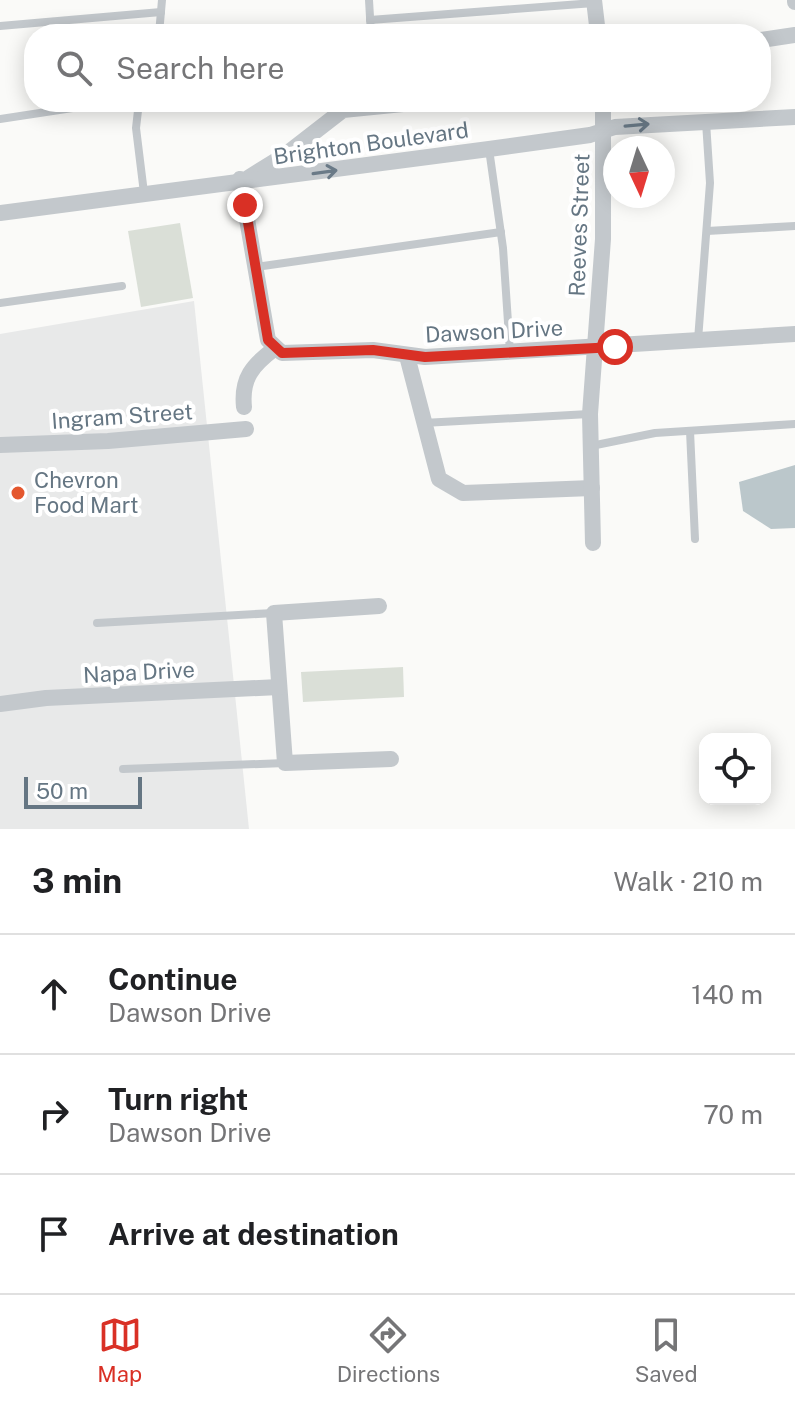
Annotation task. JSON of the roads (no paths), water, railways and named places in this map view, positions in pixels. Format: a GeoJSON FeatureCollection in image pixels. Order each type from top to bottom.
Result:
{"type":"FeatureCollection","features":[{"type":"Feature","properties":{"kind":"street"},"geometry":{"type":"LineString","coordinates":[[594,2],[597,24]]}},
{"type":"Feature","properties":{"kind":"street"},"geometry":{"type":"LineString","coordinates":[[771,39],[795,35]]}},
{"type":"Feature","properties":{"kind":"street"},"geometry":{"type":"LineString","coordinates":[[244,407],[244,381],[248,373],[274,349],[268,340],[255,267],[244,179],[285,155],[333,115],[345,112]]}},
{"type":"Feature","properties":{"kind":"street","name":"Reeves Street"},"geometry":{"type":"LineString","coordinates":[[593,543],[590,414],[603,239],[603,112]]}},
{"type":"Feature","properties":{"kind":"street","name":"Brighton Boulevard"},"geometry":{"type":"LineString","coordinates":[[0,213],[244,179],[259,181],[604,130],[706,119],[795,117]]}},
{"type":"Feature","properties":{"kind":"street","name":"Dawson Drive"},"geometry":{"type":"LineString","coordinates":[[274,349],[293,355],[373,350],[407,356],[510,353],[795,334]]}},
{"type":"Feature","properties":{"kind":"street"},"geometry":{"type":"LineString","coordinates":[[407,356],[439,479],[463,493],[592,488]]}},
{"type":"Feature","properties":{"kind":"street","name":"Ingram Street"},"geometry":{"type":"LineString","coordinates":[[0,445],[108,441],[246,429]]}},
{"type":"Feature","properties":{"kind":"street"},"geometry":{"type":"LineString","coordinates":[[379,606],[274,613],[279,687],[285,763],[391,759]]}},
{"type":"Feature","properties":{"kind":"street","name":"Napa Drive"},"geometry":{"type":"LineString","coordinates":[[0,704],[46,698],[279,687]]}},
{"type":"Feature","properties":{"kind":"lane"},"geometry":{"type":"LineString","coordinates":[[160,24],[162,0]]}},
{"type":"Feature","properties":{"kind":"lane"},"geometry":{"type":"LineString","coordinates":[[369,0],[370,24]]}},
{"type":"Feature","properties":{"kind":"lane"},"geometry":{"type":"LineString","coordinates":[[370,20],[594,2]]}},
{"type":"Feature","properties":{"kind":"lane"},"geometry":{"type":"LineString","coordinates":[[0,26],[161,12]]}},
{"type":"Feature","properties":{"kind":"lane"},"geometry":{"type":"LineString","coordinates":[[0,119],[33,112]]}},
{"type":"Feature","properties":{"kind":"lane"},"geometry":{"type":"LineString","coordinates":[[137,112],[136,128],[144,193]]}},
{"type":"Feature","properties":{"kind":"lane"},"geometry":{"type":"LineString","coordinates":[[698,340],[710,183],[706,119]]}},
{"type":"Feature","properties":{"kind":"lane"},"geometry":{"type":"LineString","coordinates":[[489,149],[501,232],[510,353]]}},
{"type":"Feature","properties":{"kind":"lane"},"geometry":{"type":"LineString","coordinates":[[707,231],[795,226]]}},
{"type":"Feature","properties":{"kind":"lane"},"geometry":{"type":"LineString","coordinates":[[255,267],[501,232]]}},
{"type":"Feature","properties":{"kind":"lane"},"geometry":{"type":"LineString","coordinates":[[0,303],[122,286]]}},
{"type":"Feature","properties":{"kind":"lane"},"geometry":{"type":"LineString","coordinates":[[422,423],[590,414]]}},
{"type":"Feature","properties":{"kind":"lane"},"geometry":{"type":"LineString","coordinates":[[591,446],[655,433],[795,424]]}},
{"type":"Feature","properties":{"kind":"lane"},"geometry":{"type":"LineString","coordinates":[[690,431],[695,539]]}},
{"type":"Feature","properties":{"kind":"lane"},"geometry":{"type":"LineString","coordinates":[[97,623],[274,613]]}},
{"type":"Feature","properties":{"kind":"lane"},"geometry":{"type":"LineString","coordinates":[[123,769],[285,763]]}},
{"type":"Feature","properties":{"kind":"place","name":"Chevron Food Mart"},"geometry":{"type":"Point","coordinates":[18,493]}}]}
